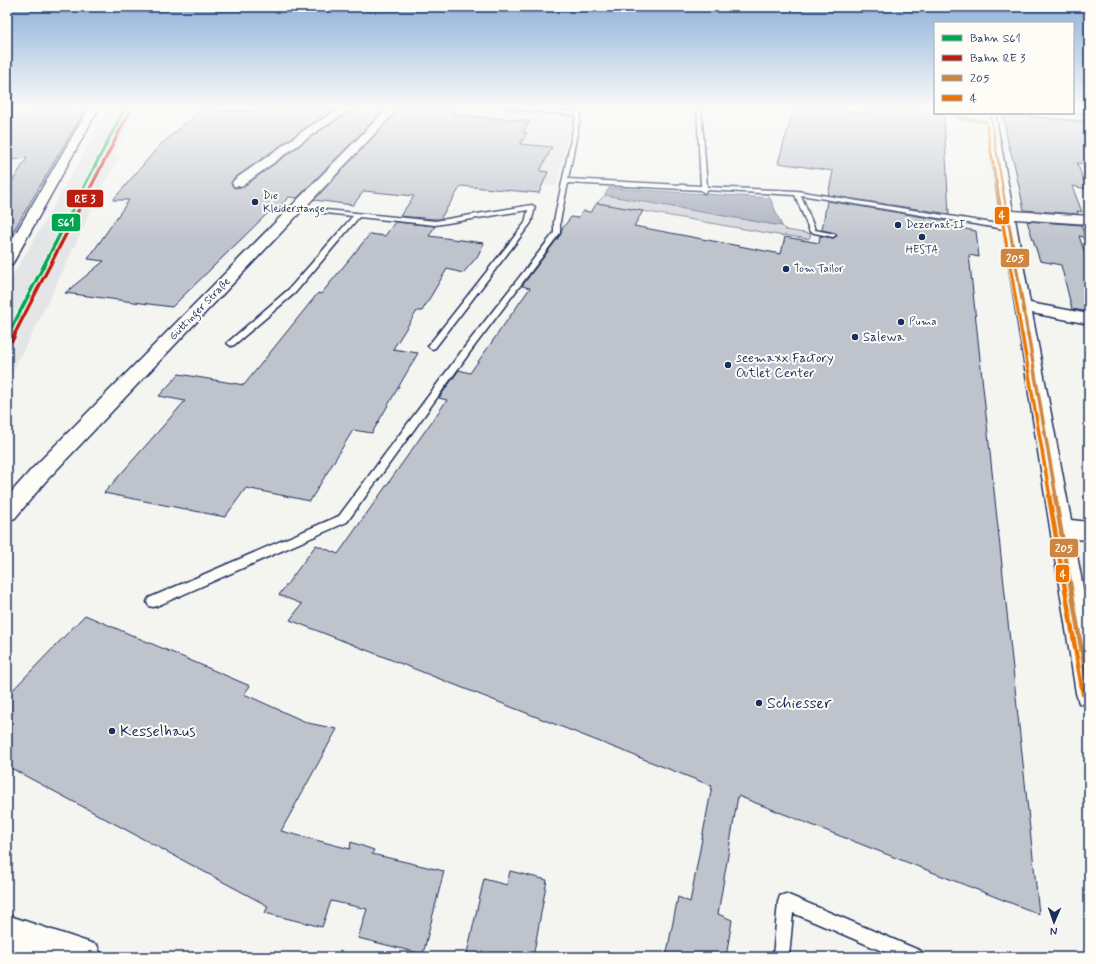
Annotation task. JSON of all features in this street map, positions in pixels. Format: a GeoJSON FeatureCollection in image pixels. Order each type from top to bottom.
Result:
{"type":"FeatureCollection","features":[{"type":"Feature","properties":{"kind":"street"},"geometry":{"type":"LineString","coordinates":[[7,261],[12,245],[67,153]]}},
{"type":"Feature","properties":{"kind":"street"},"geometry":{"type":"LineString","coordinates":[[238,184],[280,153]]}},
{"type":"Feature","properties":{"kind":"street","name":"Güttinger Straße"},"geometry":{"type":"LineString","coordinates":[[7,512],[38,476],[351,153]]}},
{"type":"Feature","properties":{"kind":"street"},"geometry":{"type":"LineString","coordinates":[[997,153],[1089,693]]}},
{"type":"Feature","properties":{"kind":"street"},"geometry":{"type":"LineString","coordinates":[[1009,221],[1089,220]]}},
{"type":"Feature","properties":{"kind":"street"},"geometry":{"type":"LineString","coordinates":[[1023,306],[1089,319]]}},
{"type":"Feature","properties":{"kind":"street"},"geometry":{"type":"LineString","coordinates":[[1061,529],[1089,531]]}},
{"type":"Feature","properties":{"kind":"street"},"geometry":{"type":"LineString","coordinates":[[7,932],[85,957]]}},
{"type":"Feature","properties":{"kind":"lane"},"geometry":{"type":"LineString","coordinates":[[154,602],[343,519],[470,346],[557,233],[557,221],[571,153]]}},
{"type":"Feature","properties":{"kind":"lane"},"geometry":{"type":"LineString","coordinates":[[702,153],[704,190]]}},
{"type":"Feature","properties":{"kind":"lane"},"geometry":{"type":"LineString","coordinates":[[565,182],[704,190],[797,193],[1009,221]]}},
{"type":"Feature","properties":{"kind":"lane"},"geometry":{"type":"LineString","coordinates":[[797,193],[812,232],[833,236]]}},
{"type":"Feature","properties":{"kind":"lane"},"geometry":{"type":"LineString","coordinates":[[298,208],[435,223],[532,207],[528,223],[432,346]]}},
{"type":"Feature","properties":{"kind":"lane"},"geometry":{"type":"LineString","coordinates":[[231,343],[292,291],[358,214]]}},
{"type":"Feature","properties":{"kind":"lane"},"geometry":{"type":"LineString","coordinates":[[781,957],[786,902],[915,957]]}},
{"type":"Feature","properties":{"kind":"shaded area"},"geometry":{"type":"Polygon","coordinates":[[[84,153],[115,153],[113,157],[119,157],[104,183],[50,298],[7,383],[7,286],[84,153]]]}},
{"type":"Feature","properties":{"kind":"shaded area"},"geometry":{"type":"Polygon","coordinates":[[[360,153],[564,153],[556,186],[350,164],[360,153]]]}},
{"type":"Feature","properties":{"kind":"shaded area"},"geometry":{"type":"Polygon","coordinates":[[[605,195],[782,226],[786,230],[811,234],[809,239],[784,236],[597,203],[605,195]]]}},
{"type":"Feature","properties":{"kind":"water"},"geometry":{"type":"Polygon","coordinates":[[[609,188],[770,198],[782,226],[605,195],[609,188]]]}},
{"type":"Feature","properties":{"kind":"building"},"geometry":{"type":"Polygon","coordinates":[[[7,153],[59,153],[7,242],[7,190],[27,158],[7,161],[7,153]]]}},
{"type":"Feature","properties":{"kind":"building"},"geometry":{"type":"Polygon","coordinates":[[[153,153],[270,153],[233,179],[231,184],[234,188],[243,187],[289,153],[342,153],[297,198],[289,197],[275,211],[270,211],[172,307],[65,293],[104,261],[88,259],[129,200],[113,200],[153,153]]]}},
{"type":"Feature","properties":{"kind":"building"},"geometry":{"type":"Polygon","coordinates":[[[358,153],[549,153],[540,171],[548,172],[539,193],[461,186],[440,219],[400,216],[414,196],[364,191],[353,205],[314,200],[358,153]]]}},
{"type":"Feature","properties":{"kind":"building"},"geometry":{"type":"Polygon","coordinates":[[[781,153],[946,153],[949,214],[828,195],[833,171],[778,163],[781,153]]]}},
{"type":"Feature","properties":{"kind":"building"},"geometry":{"type":"Polygon","coordinates":[[[1011,153],[1089,153],[1089,164],[1077,163],[1087,189],[1072,186],[1082,212],[1077,211],[1078,214],[1024,210],[1011,153]]]}},
{"type":"Feature","properties":{"kind":"building","name":"Schiesser"},"geometry":{"type":"Polygon","coordinates":[[[827,201],[949,221],[950,226],[976,231],[979,257],[969,255],[1039,914],[738,796],[718,914],[732,920],[726,957],[666,957],[678,897],[690,902],[712,786],[290,620],[302,604],[279,595],[316,545],[338,554],[447,400],[439,398],[459,370],[470,373],[530,288],[522,286],[561,234],[562,229],[571,217],[578,218],[583,211],[591,212],[597,203],[643,211],[634,226],[781,254],[785,237],[819,243],[820,236],[833,238],[837,236],[835,233],[822,230],[827,201]]]}},
{"type":"Feature","properties":{"kind":"building"},"geometry":{"type":"Polygon","coordinates":[[[1027,221],[1081,225],[1085,237],[1079,236],[1089,265],[1089,312],[1072,309],[1061,265],[1040,261],[1027,221]]]}},
{"type":"Feature","properties":{"kind":"building"},"geometry":{"type":"Polygon","coordinates":[[[395,222],[435,226],[429,236],[484,243],[477,257],[463,273],[447,269],[422,311],[417,311],[393,349],[418,353],[372,433],[353,430],[310,501],[246,488],[225,517],[104,493],[185,401],[159,396],[179,374],[244,385],[318,293],[321,294],[370,234],[385,236],[395,222]]]}},
{"type":"Feature","properties":{"kind":"building"},"geometry":{"type":"Polygon","coordinates":[[[85,615],[250,686],[244,694],[308,723],[337,729],[281,831],[350,849],[351,842],[374,850],[372,854],[444,871],[423,954],[358,938],[367,909],[331,901],[322,927],[265,913],[268,906],[7,766],[7,696],[85,615]]]}},
{"type":"Feature","properties":{"kind":"building"},"geometry":{"type":"Polygon","coordinates":[[[510,871],[547,880],[533,957],[466,957],[484,879],[507,885],[510,871]]]}},
{"type":"Feature","properties":{"kind":"rail line","name":"S61"},"geometry":{"type":"LineString","coordinates":[[7,337],[102,153]]}},
{"type":"Feature","properties":{"kind":"transit line"},"geometry":{"type":"LineString","coordinates":[[12,340],[108,153]]}},
{"type":"Feature","properties":{"kind":"transit line","name":"4"},"geometry":{"type":"LineString","coordinates":[[991,153],[1083,694]]}},
{"type":"Feature","properties":{"kind":"transit line","name":"205"},"geometry":{"type":"LineString","coordinates":[[997,153],[1089,693]]}},
{"type":"Feature","properties":{"kind":"place","name":"Die Kleiderstange"},"geometry":{"type":"Point","coordinates":[255,202]}},
{"type":"Feature","properties":{"kind":"place","name":"Dezernat II"},"geometry":{"type":"Point","coordinates":[898,225]}},
{"type":"Feature","properties":{"kind":"place","name":"HESTA"},"geometry":{"type":"Point","coordinates":[922,237]}},
{"type":"Feature","properties":{"kind":"place","name":"Tom Tailor"},"geometry":{"type":"Point","coordinates":[786,269]}},
{"type":"Feature","properties":{"kind":"place","name":"Puma"},"geometry":{"type":"Point","coordinates":[901,322]}},
{"type":"Feature","properties":{"kind":"place","name":"Salewa"},"geometry":{"type":"Point","coordinates":[855,337]}},
{"type":"Feature","properties":{"kind":"place","name":"seemaxx Factory Outlet Center"},"geometry":{"type":"Point","coordinates":[728,365]}},
{"type":"Feature","properties":{"kind":"place","name":"Schiesser"},"geometry":{"type":"Point","coordinates":[759,703]}},
{"type":"Feature","properties":{"kind":"place","name":"Kesselhaus"},"geometry":{"type":"Point","coordinates":[112,731]}}]}
